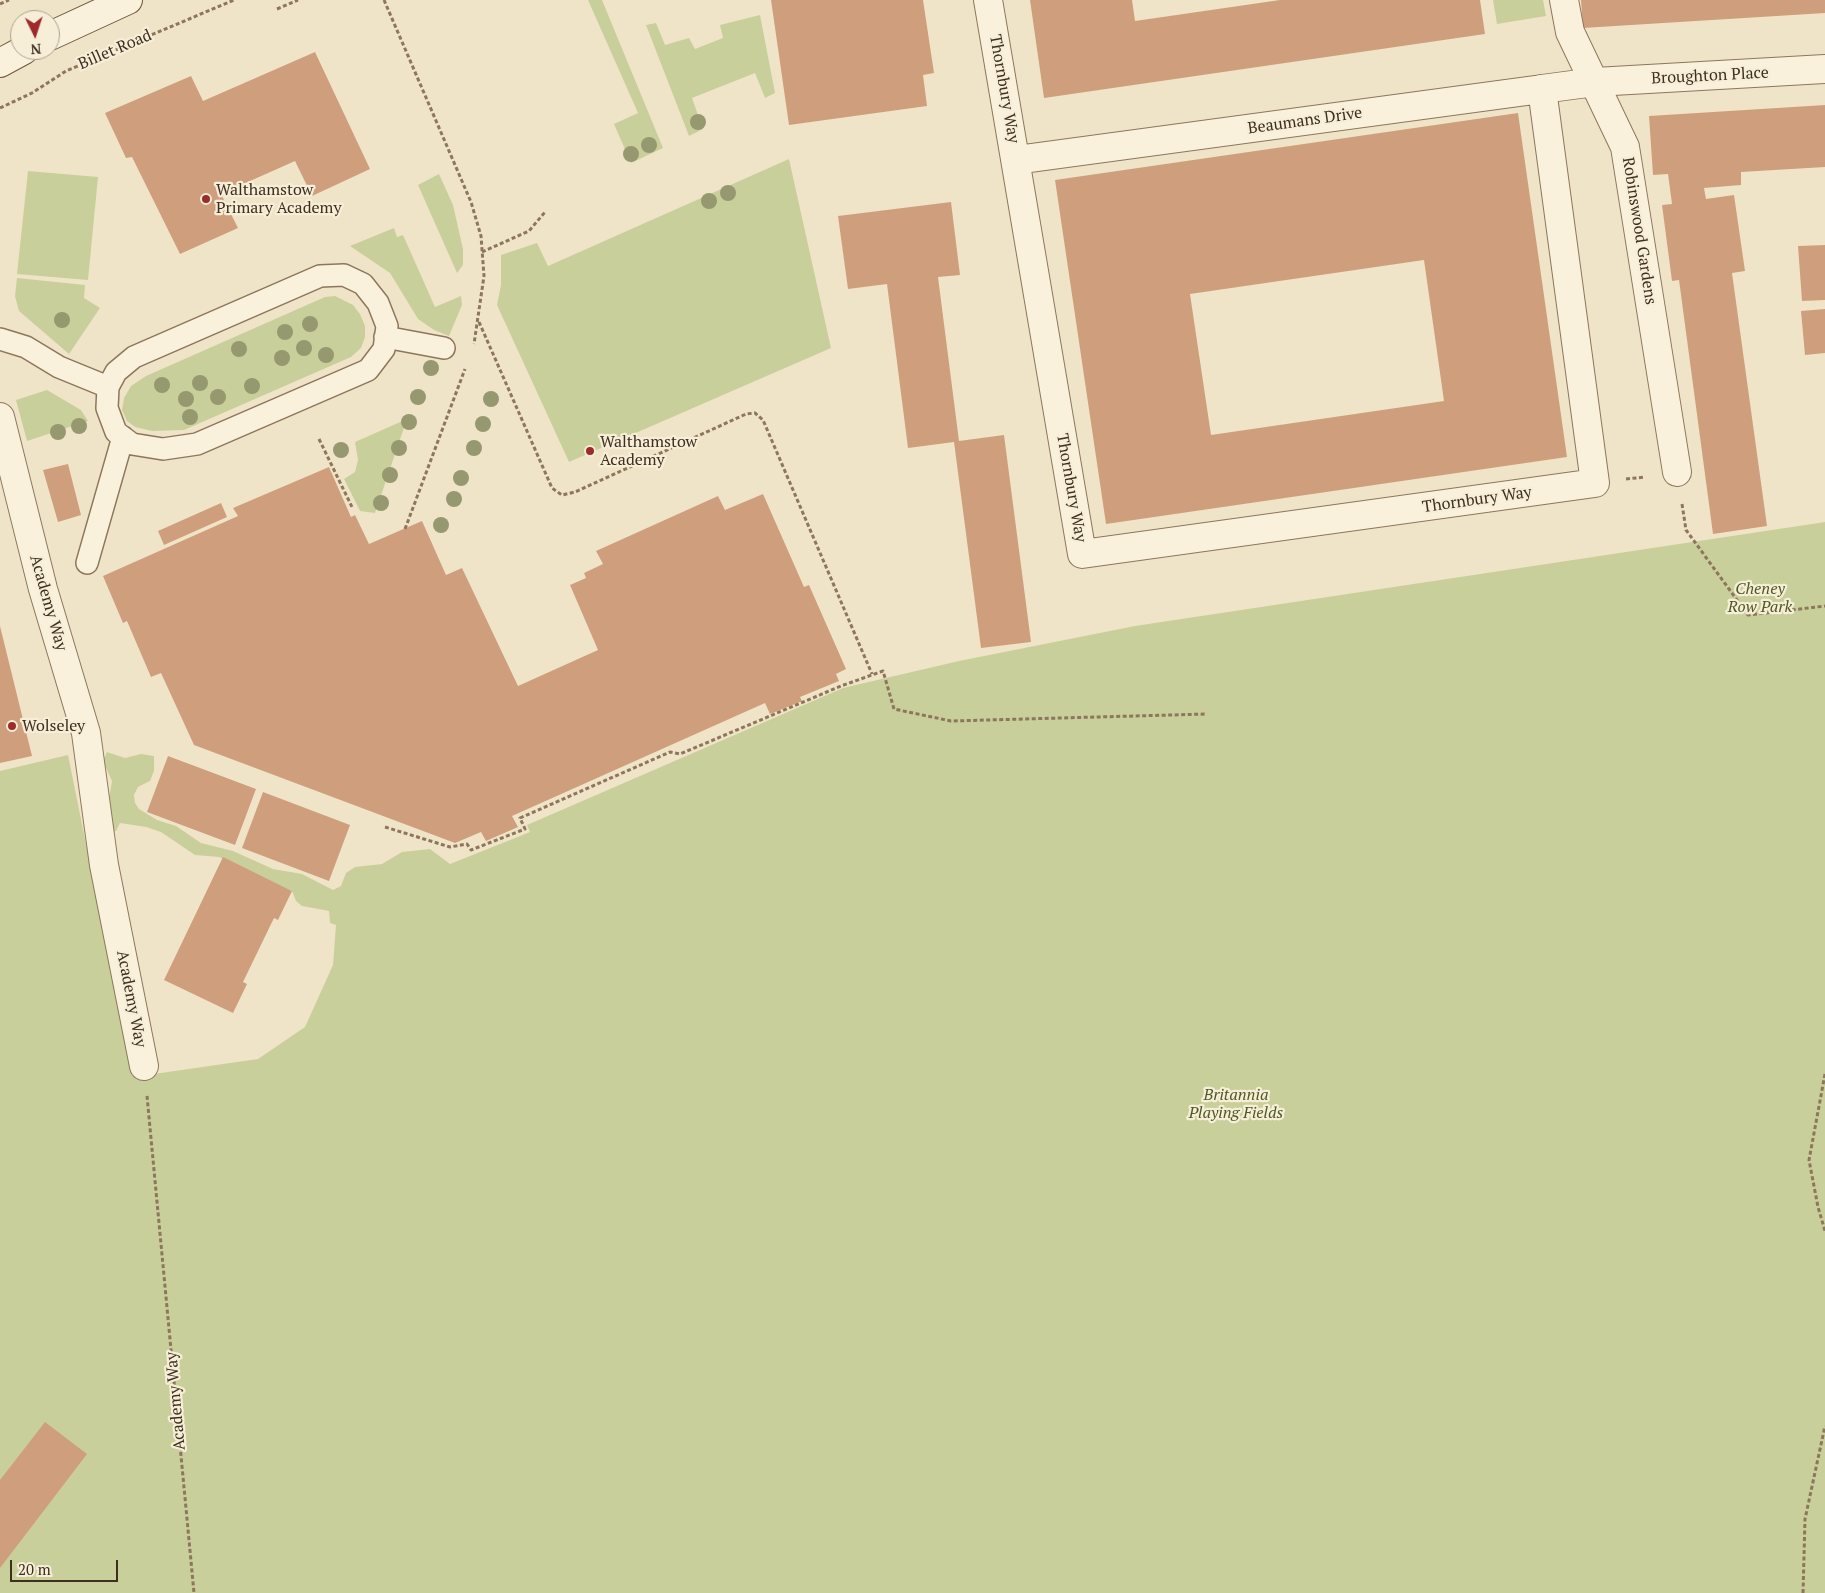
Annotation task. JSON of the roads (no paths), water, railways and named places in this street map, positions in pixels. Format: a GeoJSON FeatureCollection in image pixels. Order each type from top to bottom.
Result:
{"type":"FeatureCollection","features":[{"type":"Feature","properties":{"kind":"street"},"geometry":{"type":"LineString","coordinates":[[60,31],[128,0]]}},
{"type":"Feature","properties":{"kind":"street","name":"Thornbury Way"},"geometry":{"type":"LineString","coordinates":[[988,0],[1082,554],[1595,484],[1542,89]]}},
{"type":"Feature","properties":{"kind":"street","name":"Robinswood Gardens"},"geometry":{"type":"LineString","coordinates":[[1564,0],[1570,32],[1625,147],[1677,472]]}},
{"type":"Feature","properties":{"kind":"street","name":"Broughton Place"},"geometry":{"type":"LineString","coordinates":[[1595,82],[1825,69]]}},
{"type":"Feature","properties":{"kind":"street","name":"Beaumans Drive"},"geometry":{"type":"LineString","coordinates":[[1016,160],[1595,82]]}},
{"type":"Feature","properties":{"kind":"street","name":"Academy Way"},"geometry":{"type":"LineString","coordinates":[[0,417],[43,589],[86,733],[104,865],[144,1066]]}},
{"type":"Feature","properties":{"kind":"lane"},"geometry":{"type":"LineString","coordinates":[[344,275],[363,284],[378,303],[386,326],[384,349],[368,370],[197,444],[163,449],[132,444],[116,432],[107,408],[108,387],[116,372],[134,357],[320,276],[344,275]]}},
{"type":"Feature","properties":{"kind":"lane"},"geometry":{"type":"LineString","coordinates":[[0,338],[26,347],[59,368],[108,387]]}},
{"type":"Feature","properties":{"kind":"lane"},"geometry":{"type":"LineString","coordinates":[[385,338],[444,348]]}},
{"type":"Feature","properties":{"kind":"lane"},"geometry":{"type":"LineString","coordinates":[[87,563],[123,437]]}},
{"type":"Feature","properties":{"kind":"place","name":"Walthamstow Primary Academy"},"geometry":{"type":"Point","coordinates":[206,199]}},
{"type":"Feature","properties":{"kind":"place","name":"Walthamstow Academy"},"geometry":{"type":"Point","coordinates":[590,451]}},
{"type":"Feature","properties":{"kind":"place","name":"Wolseley"},"geometry":{"type":"Point","coordinates":[12,726]}},
{"type":"Feature","properties":{"kind":"park label","name":"Cheney Row Park"},"geometry":{"type":"Point","coordinates":[1760,598]}},
{"type":"Feature","properties":{"kind":"park label","name":"Britannia Playing Fields"},"geometry":{"type":"Point","coordinates":[1236,1104]}}]}
